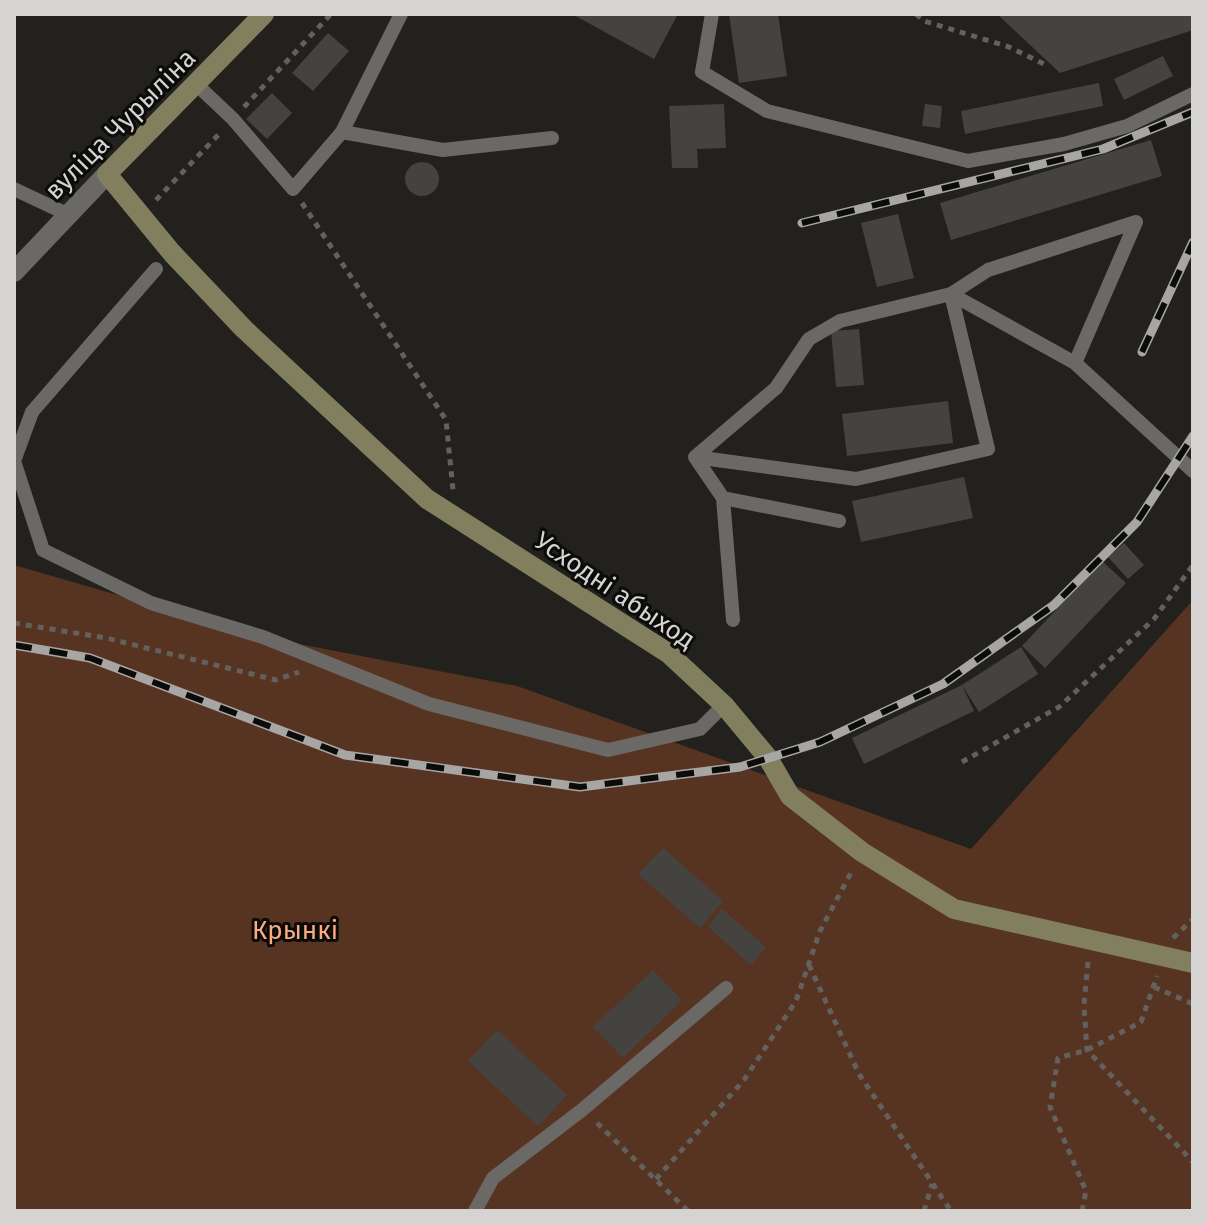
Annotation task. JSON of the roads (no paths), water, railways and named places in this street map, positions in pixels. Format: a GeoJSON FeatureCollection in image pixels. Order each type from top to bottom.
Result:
{"type":"FeatureCollection","features":[{"type":"Feature","properties":{"kind":"main road","name":"вуліца Чурыліна"},"geometry":{"type":"LineString","coordinates":[[107,174],[264,14]]}},
{"type":"Feature","properties":{"kind":"main road","name":"Усходні абыход"},"geometry":{"type":"LineString","coordinates":[[107,174],[172,253],[244,329],[427,499],[668,653],[724,705],[768,758],[790,796],[862,852],[954,909],[1193,963]]}},
{"type":"Feature","properties":{"kind":"street","name":"вуліца Чурыліна"},"geometry":{"type":"LineString","coordinates":[[14,272],[107,174]]}},
{"type":"Feature","properties":{"kind":"lane"},"geometry":{"type":"LineString","coordinates":[[196,84],[233,119],[293,189],[342,132],[401,14]]}},
{"type":"Feature","properties":{"kind":"lane"},"geometry":{"type":"LineString","coordinates":[[712,14],[702,72],[767,111],[968,161],[1064,144],[1127,126],[1193,94]]}},
{"type":"Feature","properties":{"kind":"lane"},"geometry":{"type":"LineString","coordinates":[[342,132],[443,150],[552,138]]}},
{"type":"Feature","properties":{"kind":"lane"},"geometry":{"type":"LineString","coordinates":[[14,189],[67,214]]}},
{"type":"Feature","properties":{"kind":"lane"},"geometry":{"type":"LineString","coordinates":[[695,457],[776,388],[809,339],[840,321],[951,294],[988,270],[1136,222],[1075,363]]}},
{"type":"Feature","properties":{"kind":"lane"},"geometry":{"type":"LineString","coordinates":[[156,269],[32,412],[14,461],[43,550],[151,603],[263,637],[429,704],[608,750],[700,729],[724,705]]}},
{"type":"Feature","properties":{"kind":"lane"},"geometry":{"type":"LineString","coordinates":[[951,294],[1075,363],[1193,471]]}},
{"type":"Feature","properties":{"kind":"lane"},"geometry":{"type":"LineString","coordinates":[[695,457],[856,479],[988,449],[951,294]]}},
{"type":"Feature","properties":{"kind":"lane"},"geometry":{"type":"LineString","coordinates":[[695,457],[723,498],[733,620]]}},
{"type":"Feature","properties":{"kind":"lane"},"geometry":{"type":"LineString","coordinates":[[723,498],[839,521]]}},
{"type":"Feature","properties":{"kind":"lane"},"geometry":{"type":"LineString","coordinates":[[475,1211],[493,1178],[582,1110],[726,988]]}},
{"type":"Feature","properties":{"kind":"railway"},"geometry":{"type":"LineString","coordinates":[[802,223],[1103,149],[1193,112]]}},
{"type":"Feature","properties":{"kind":"railway"},"geometry":{"type":"LineString","coordinates":[[1142,352],[1193,242]]}},
{"type":"Feature","properties":{"kind":"railway"},"geometry":{"type":"LineString","coordinates":[[14,645],[90,658],[345,755],[580,787],[740,767],[820,742],[943,684],[1054,605],[1137,522],[1193,436]]}},
{"type":"Feature","properties":{"kind":"park label","name":"Крынкі"},"geometry":{"type":"Point","coordinates":[295,930]}}]}
